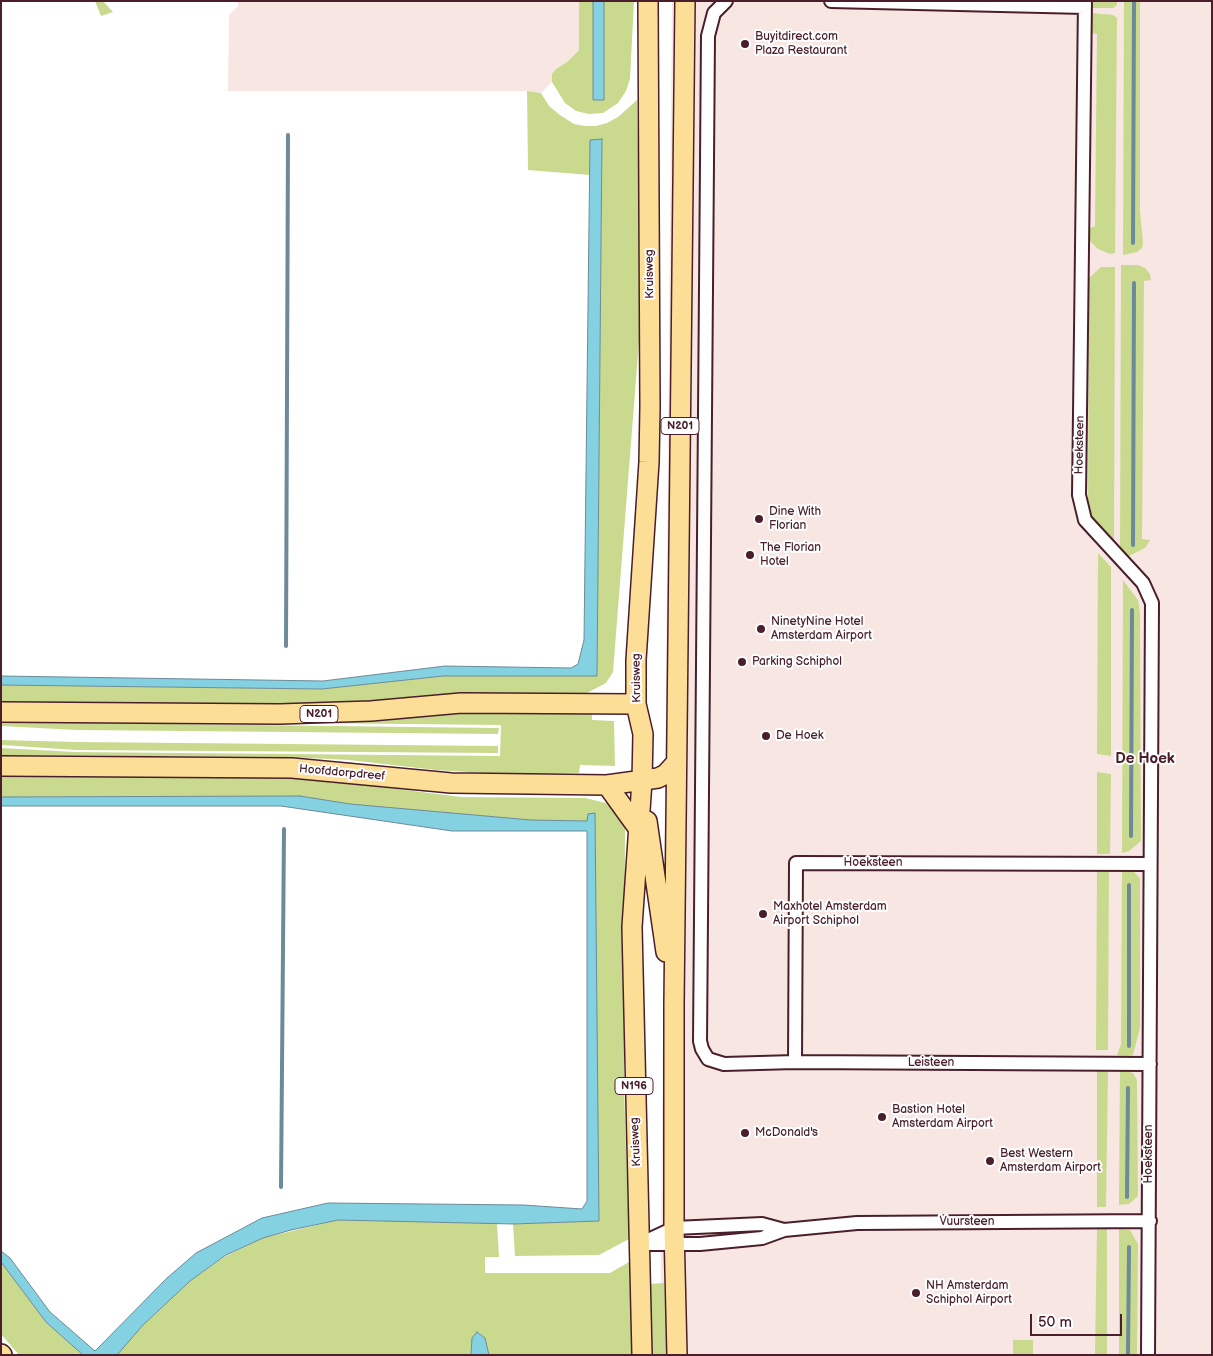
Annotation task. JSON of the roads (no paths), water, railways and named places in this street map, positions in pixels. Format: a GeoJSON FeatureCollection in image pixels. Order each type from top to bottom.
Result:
{"type":"FeatureCollection","features":[{"type":"Feature","properties":{"kind":"highway","name":"Kruisweg"},"geometry":{"type":"LineString","coordinates":[[642,1355],[632,927],[642,781],[643,734],[636,704],[636,660],[649,462],[650,407],[648,1]]}},
{"type":"Feature","properties":{"kind":"highway","name":"N201"},"geometry":{"type":"LineString","coordinates":[[676,762],[685,1]]}},
{"type":"Feature","properties":{"kind":"highway","name":"N201"},"geometry":{"type":"LineString","coordinates":[[1,712],[280,714],[371,712],[461,703],[636,704]]}},
{"type":"Feature","properties":{"kind":"highway","name":"Hoofddorpdreef"},"geometry":{"type":"LineString","coordinates":[[1,766],[292,768],[451,783],[607,785],[617,782],[642,781],[666,774],[676,762]]}},
{"type":"Feature","properties":{"kind":"highway","name":"N196"},"geometry":{"type":"LineString","coordinates":[[676,762],[674,1236],[677,1355]]}},
{"type":"Feature","properties":{"kind":"highway","name":"N196"},"geometry":{"type":"LineString","coordinates":[[642,781],[674,1006]]}},
{"type":"Feature","properties":{"kind":"highway"},"geometry":{"type":"LineString","coordinates":[[607,785],[638,828]]}},
{"type":"Feature","properties":{"kind":"street","name":"Leisteen"},"geometry":{"type":"LineString","coordinates":[[726,1],[714,13],[708,36],[700,1041],[705,1055],[712,1062],[724,1064],[795,1062],[1150,1064]]}},
{"type":"Feature","properties":{"kind":"street"},"geometry":{"type":"LineString","coordinates":[[831,1],[1085,4]]}},
{"type":"Feature","properties":{"kind":"street","name":"Hoeksteen"},"geometry":{"type":"LineString","coordinates":[[1085,4],[1079,495],[1085,520],[1143,582],[1152,603],[1148,1355]]}},
{"type":"Feature","properties":{"kind":"street","name":"Hoeksteen"},"geometry":{"type":"LineString","coordinates":[[795,1062],[796,863],[1150,864]]}},
{"type":"Feature","properties":{"kind":"street","name":"Vuursteen"},"geometry":{"type":"LineString","coordinates":[[639,1244],[674,1236],[762,1238],[784,1230],[857,1223],[1150,1221]]}},
{"type":"Feature","properties":{"kind":"water"},"geometry":{"type":"Polygon","coordinates":[[[593,1],[604,1],[604,100],[593,100],[593,1]]]}},
{"type":"Feature","properties":{"kind":"water"},"geometry":{"type":"Polygon","coordinates":[[[602,139],[597,676],[443,676],[322,689],[1,685],[1,676],[323,681],[445,666],[571,668],[578,664],[584,640],[590,140],[602,139]]]}},
{"type":"Feature","properties":{"kind":"water"},"geometry":{"type":"Polygon","coordinates":[[[300,796],[350,804],[531,820],[587,821],[588,814],[595,813],[599,1221],[513,1224],[338,1220],[291,1230],[263,1238],[226,1255],[190,1281],[143,1325],[117,1355],[83,1355],[46,1322],[1,1262],[1,1251],[10,1258],[50,1312],[95,1351],[167,1278],[196,1253],[262,1218],[328,1203],[523,1205],[582,1209],[587,1201],[587,831],[452,831],[281,806],[1,806],[1,797],[300,796]]]}},
{"type":"Feature","properties":{"kind":"water"},"geometry":{"type":"Polygon","coordinates":[[[477,1332],[485,1338],[489,1355],[471,1355],[472,1338],[477,1332]]]}},
{"type":"Feature","properties":{"kind":"waterway"},"geometry":{"type":"LineString","coordinates":[[1133,243],[1134,1]]}},
{"type":"Feature","properties":{"kind":"waterway"},"geometry":{"type":"LineString","coordinates":[[286,646],[288,135]]}},
{"type":"Feature","properties":{"kind":"waterway"},"geometry":{"type":"LineString","coordinates":[[1133,545],[1134,283]]}},
{"type":"Feature","properties":{"kind":"waterway"},"geometry":{"type":"LineString","coordinates":[[1131,836],[1132,610]]}},
{"type":"Feature","properties":{"kind":"waterway"},"geometry":{"type":"LineString","coordinates":[[281,1187],[284,829]]}},
{"type":"Feature","properties":{"kind":"waterway"},"geometry":{"type":"LineString","coordinates":[[1129,885],[1129,1046]]}},
{"type":"Feature","properties":{"kind":"waterway"},"geometry":{"type":"LineString","coordinates":[[1127,1197],[1128,1088]]}},
{"type":"Feature","properties":{"kind":"waterway"},"geometry":{"type":"LineString","coordinates":[[1128,1355],[1129,1247]]}},
{"type":"Feature","properties":{"kind":"place","name":"Buyitdirect.com Plaza Restaurant"},"geometry":{"type":"Point","coordinates":[745,44]}},
{"type":"Feature","properties":{"kind":"place","name":"Dine With Florian"},"geometry":{"type":"Point","coordinates":[759,519]}},
{"type":"Feature","properties":{"kind":"place","name":"The Florian Hotel"},"geometry":{"type":"Point","coordinates":[750,555]}},
{"type":"Feature","properties":{"kind":"place","name":"NinetyNine Hotel Amsterdam Airport"},"geometry":{"type":"Point","coordinates":[761,629]}},
{"type":"Feature","properties":{"kind":"place","name":"Parking Schiphol"},"geometry":{"type":"Point","coordinates":[742,662]}},
{"type":"Feature","properties":{"kind":"place","name":"De Hoek"},"geometry":{"type":"Point","coordinates":[766,736]}},
{"type":"Feature","properties":{"kind":"place","name":"Maxhotel Amsterdam Airport Schiphol"},"geometry":{"type":"Point","coordinates":[763,914]}},
{"type":"Feature","properties":{"kind":"place","name":"Bastion Hotel Amsterdam Airport"},"geometry":{"type":"Point","coordinates":[882,1117]}},
{"type":"Feature","properties":{"kind":"place","name":"McDonald's"},"geometry":{"type":"Point","coordinates":[745,1133]}},
{"type":"Feature","properties":{"kind":"place","name":"Best Western Amsterdam Airport"},"geometry":{"type":"Point","coordinates":[990,1161]}},
{"type":"Feature","properties":{"kind":"place","name":"NH Amsterdam Schiphol Airport"},"geometry":{"type":"Point","coordinates":[916,1293]}},
{"type":"Feature","properties":{"kind":"district","name":"De Hoek"},"geometry":{"type":"Point","coordinates":[1145,759]}}]}
